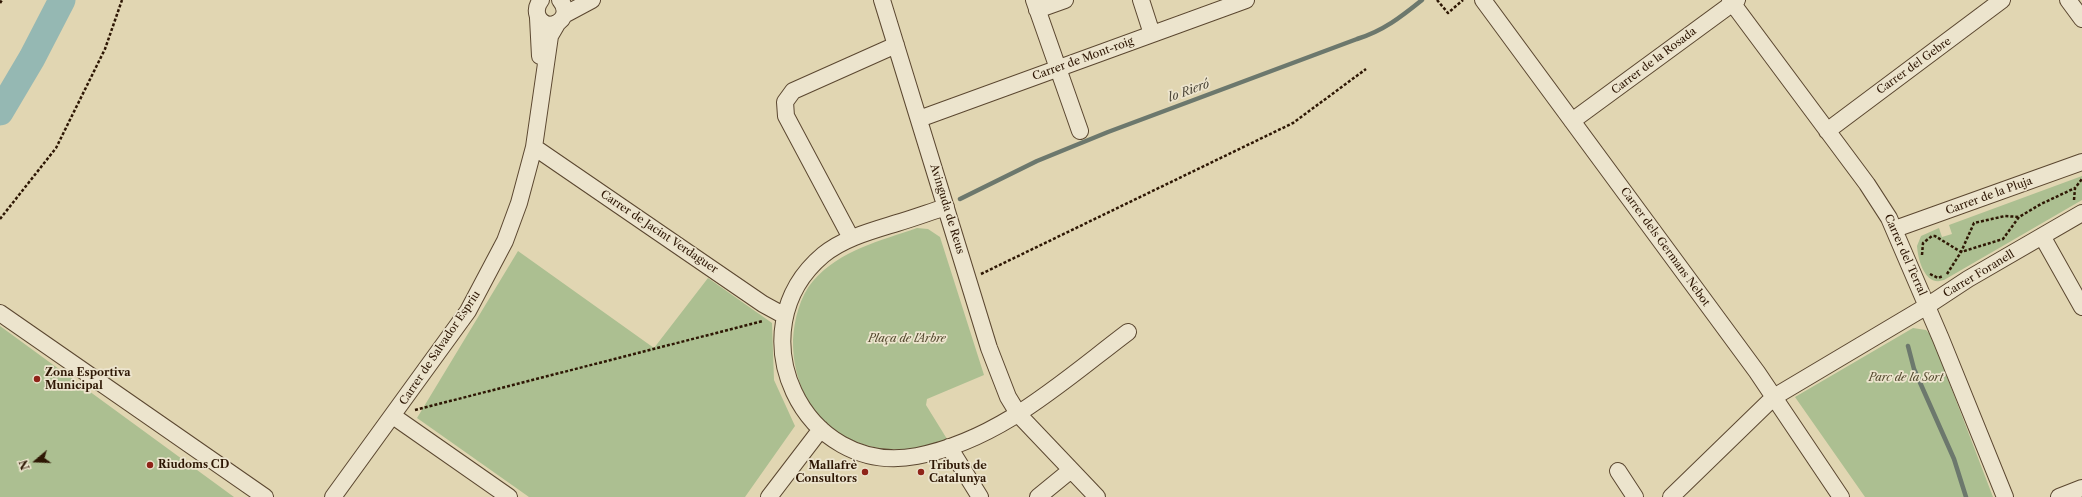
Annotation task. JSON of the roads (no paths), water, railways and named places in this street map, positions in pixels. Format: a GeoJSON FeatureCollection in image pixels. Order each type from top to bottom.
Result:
{"type":"FeatureCollection","features":[{"type":"Feature","properties":{"kind":"street"},"geometry":{"type":"LineString","coordinates":[[560,0],[565,8],[560,20]]}},
{"type":"Feature","properties":{"kind":"street"},"geometry":{"type":"LineString","coordinates":[[538,6],[546,24],[560,20],[592,0]]}},
{"type":"Feature","properties":{"kind":"street","name":"Avinguda de Reus"},"geometry":{"type":"LineString","coordinates":[[882,0],[968,280],[1001,380],[1012,405],[1019,415],[1097,497]]}},
{"type":"Feature","properties":{"kind":"street"},"geometry":{"type":"LineString","coordinates":[[1065,0],[1036,5],[1057,69],[1080,131]]}},
{"type":"Feature","properties":{"kind":"street"},"geometry":{"type":"LineString","coordinates":[[1141,0],[1152,34]]}},
{"type":"Feature","properties":{"kind":"street","name":"Carrer de Mont-roig"},"geometry":{"type":"LineString","coordinates":[[919,119],[1246,0]]}},
{"type":"Feature","properties":{"kind":"street","name":"Carrer dels Germans Nebot"},"geometry":{"type":"LineString","coordinates":[[1483,0],[1774,397],[1841,497]]}},
{"type":"Feature","properties":{"kind":"street","name":"Carrer del Gebre"},"geometry":{"type":"LineString","coordinates":[[1827,131],[2002,0]]}},
{"type":"Feature","properties":{"kind":"street"},"geometry":{"type":"LineString","coordinates":[[2068,0],[2082,19]]}},
{"type":"Feature","properties":{"kind":"street","name":"Carrer de la Rosada"},"geometry":{"type":"LineString","coordinates":[[1572,121],[1733,1]]}},
{"type":"Feature","properties":{"kind":"street","name":"Carrer del Terral"},"geometry":{"type":"LineString","coordinates":[[1733,1],[1879,202],[1895,229],[2005,497]]}},
{"type":"Feature","properties":{"kind":"street","name":"Carrer de Salvador Espriu"},"geometry":{"type":"LineString","coordinates":[[538,6],[541,92]]}},
{"type":"Feature","properties":{"kind":"street","name":"Carrer de Salvador Espriu"},"geometry":{"type":"LineString","coordinates":[[333,497],[468,311],[505,240],[519,203],[534,147],[550,36],[560,20]]}},
{"type":"Feature","properties":{"kind":"street"},"geometry":{"type":"LineString","coordinates":[[851,238],[786,116],[784,111],[785,102],[793,90],[896,45]]}},
{"type":"Feature","properties":{"kind":"street","name":"Carrer de Jacint Verdaguer"},"geometry":{"type":"LineString","coordinates":[[534,147],[763,304],[785,316]]}},
{"type":"Feature","properties":{"kind":"street","name":"Carrer de la Pluja"},"geometry":{"type":"LineString","coordinates":[[1895,229],[2082,162]]}},
{"type":"Feature","properties":{"kind":"street"},"geometry":{"type":"LineString","coordinates":[[946,207],[851,238],[823,255],[806,273],[793,293],[785,316],[782,344],[785,372],[799,403],[821,429],[849,448],[882,457],[916,456],[949,447],[982,434],[1019,415],[1128,332]]}},
{"type":"Feature","properties":{"kind":"street","name":"Carrer Foranell"},"geometry":{"type":"LineString","coordinates":[[1671,497],[1774,397],[1927,306],[1968,279],[2042,236],[2078,209]]}},
{"type":"Feature","properties":{"kind":"street"},"geometry":{"type":"LineString","coordinates":[[2042,236],[2082,307]]}},
{"type":"Feature","properties":{"kind":"street"},"geometry":{"type":"LineString","coordinates":[[0,313],[265,497]]}},
{"type":"Feature","properties":{"kind":"street"},"geometry":{"type":"LineString","coordinates":[[393,416],[509,497]]}},
{"type":"Feature","properties":{"kind":"street"},"geometry":{"type":"LineString","coordinates":[[769,497],[821,429]]}},
{"type":"Feature","properties":{"kind":"street"},"geometry":{"type":"LineString","coordinates":[[949,447],[980,497]]}},
{"type":"Feature","properties":{"kind":"street"},"geometry":{"type":"LineString","coordinates":[[1038,497],[1071,470]]}},
{"type":"Feature","properties":{"kind":"street"},"geometry":{"type":"LineString","coordinates":[[1618,471],[1635,497]]}},
{"type":"Feature","properties":{"kind":"street"},"geometry":{"type":"LineString","coordinates":[[2059,497],[2082,488]]}},
{"type":"Feature","properties":{"kind":"waterway"},"geometry":{"type":"LineString","coordinates":[[0,112],[32,58],[62,0]]}},
{"type":"Feature","properties":{"kind":"waterway","name":"lo Rieró"},"geometry":{"type":"LineString","coordinates":[[960,199],[1037,161],[1108,132],[1366,36],[1391,23],[1422,0]]}},
{"type":"Feature","properties":{"kind":"waterway"},"geometry":{"type":"LineString","coordinates":[[1908,346],[1914,369],[1954,459],[1966,497]]}},
{"type":"Feature","properties":{"kind":"place","name":"Zona Esportiva Municipal"},"geometry":{"type":"Point","coordinates":[37,379]}},
{"type":"Feature","properties":{"kind":"place","name":"Riudoms CD"},"geometry":{"type":"Point","coordinates":[150,465]}},
{"type":"Feature","properties":{"kind":"place","name":"Mallafrè Consultors"},"geometry":{"type":"Point","coordinates":[865,472]}},
{"type":"Feature","properties":{"kind":"place","name":"Tributs de Catalunya"},"geometry":{"type":"Point","coordinates":[921,472]}},
{"type":"Feature","properties":{"kind":"park label","name":"Plaça de l'Arbre"},"geometry":{"type":"Point","coordinates":[907,339]}},
{"type":"Feature","properties":{"kind":"park label","name":"Parc de la Sort"},"geometry":{"type":"Point","coordinates":[1906,378]}}]}
